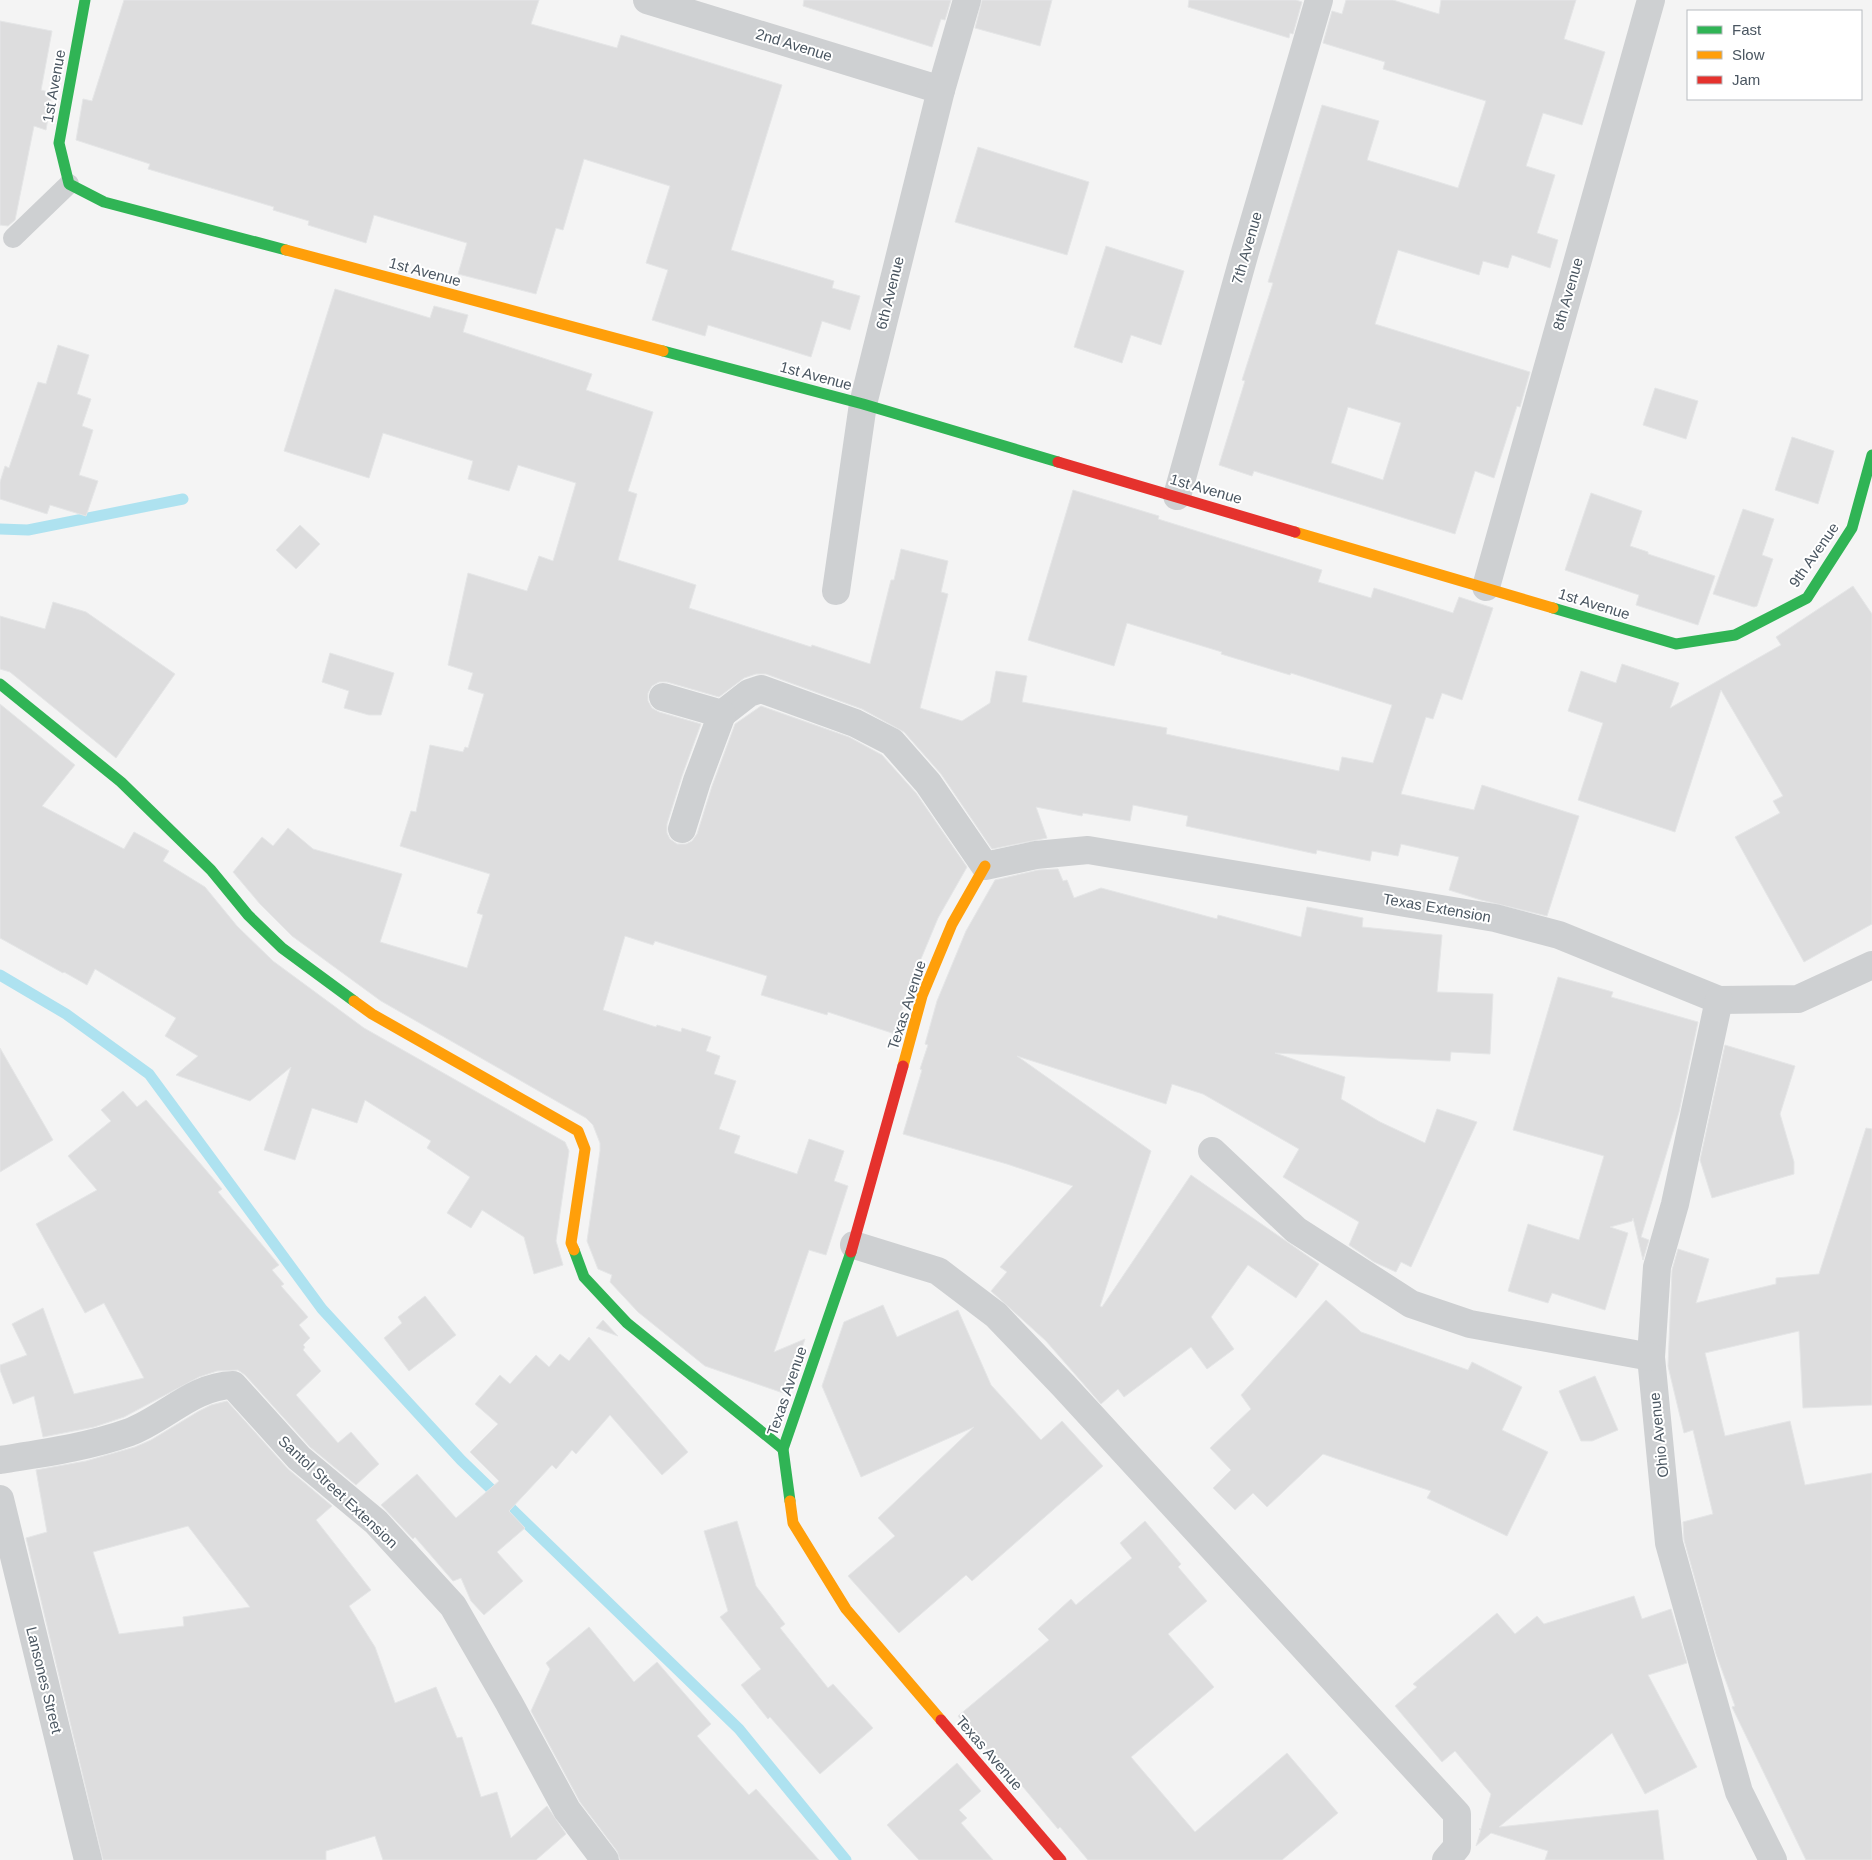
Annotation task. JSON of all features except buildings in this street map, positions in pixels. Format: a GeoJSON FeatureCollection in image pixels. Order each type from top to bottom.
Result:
{"type":"FeatureCollection","features":[{"type":"Feature","properties":{"kind":"street","name":"1st Avenue"},"geometry":{"type":"LineString","coordinates":[[85,0],[59,143],[69,184],[104,202],[863,404],[1676,644],[1735,635]]}},
{"type":"Feature","properties":{"kind":"street","name":"2nd Avenue"},"geometry":{"type":"LineString","coordinates":[[647,0],[941,90]]}},
{"type":"Feature","properties":{"kind":"street","name":"6th Avenue"},"geometry":{"type":"LineString","coordinates":[[836,591],[863,404],[941,90],[967,0]]}},
{"type":"Feature","properties":{"kind":"street","name":"7th Avenue"},"geometry":{"type":"LineString","coordinates":[[1177,496],[1318,0]]}},
{"type":"Feature","properties":{"kind":"street","name":"8th Avenue"},"geometry":{"type":"LineString","coordinates":[[1486,587],[1651,0]]}},
{"type":"Feature","properties":{"kind":"street","name":"9th Avenue"},"geometry":{"type":"LineString","coordinates":[[1735,635],[1806,598],[1852,528],[1872,456]]}},
{"type":"Feature","properties":{"kind":"street"},"geometry":{"type":"LineString","coordinates":[[0,684],[121,782],[211,870],[248,915],[282,948],[372,1014],[578,1131],[584,1149],[571,1243],[584,1276],[626,1323],[783,1449]]}},
{"type":"Feature","properties":{"kind":"street"},"geometry":{"type":"LineString","coordinates":[[682,829],[697,781],[722,714],[749,693],[760,690],[855,724],[892,742],[928,783],[985,866]]}},
{"type":"Feature","properties":{"kind":"street"},"geometry":{"type":"LineString","coordinates":[[663,697],[722,714]]}},
{"type":"Feature","properties":{"kind":"street","name":"Texas Extension"},"geometry":{"type":"LineString","coordinates":[[985,866],[1036,855],[1088,850],[1495,918],[1559,936],[1719,1000],[1798,999],[1872,965]]}},
{"type":"Feature","properties":{"kind":"street","name":"Texas Avenue"},"geometry":{"type":"LineString","coordinates":[[985,866],[952,924],[922,996],[854,1245],[783,1449],[793,1523],[846,1610],[1061,1860]]}},
{"type":"Feature","properties":{"kind":"street","name":"Ohio Avenue"},"geometry":{"type":"LineString","coordinates":[[1719,1000],[1675,1204],[1657,1267],[1651,1357],[1669,1543],[1739,1792],[1773,1860]]}},
{"type":"Feature","properties":{"kind":"street"},"geometry":{"type":"LineString","coordinates":[[1212,1151],[1296,1230],[1411,1304],[1470,1324],[1651,1357]]}},
{"type":"Feature","properties":{"kind":"street"},"geometry":{"type":"LineString","coordinates":[[854,1245],[938,1271],[996,1315],[1030,1350],[1457,1814],[1457,1848],[1446,1860]]}},
{"type":"Feature","properties":{"kind":"street","name":"Santol Street Extension"},"geometry":{"type":"LineString","coordinates":[[0,1460],[74,1448],[117,1436],[132,1431],[203,1390],[219,1385],[233,1385],[299,1458],[376,1522],[453,1606],[509,1703],[567,1810],[605,1860]]}},
{"type":"Feature","properties":{"kind":"street","name":"Lansones Street"},"geometry":{"type":"LineString","coordinates":[[0,1500],[88,1860]]}},
{"type":"Feature","properties":{"kind":"lane"},"geometry":{"type":"LineString","coordinates":[[13,238],[69,184]]}},
{"type":"Feature","properties":{"kind":"waterway"},"geometry":{"type":"LineString","coordinates":[[0,529],[28,530],[183,499]]}},
{"type":"Feature","properties":{"kind":"waterway"},"geometry":{"type":"LineString","coordinates":[[0,975],[66,1014],[149,1074],[322,1309],[461,1460],[739,1729],[846,1860]]}},
{"type":"Feature","properties":{"kind":"traffic: fast"},"geometry":{"type":"LineString","coordinates":[[85,0],[59,143],[69,184],[104,202],[286,250]]}},
{"type":"Feature","properties":{"kind":"traffic: fast"},"geometry":{"type":"LineString","coordinates":[[663,351],[863,404],[1058,462]]}},
{"type":"Feature","properties":{"kind":"traffic: fast"},"geometry":{"type":"LineString","coordinates":[[1553,608],[1676,644],[1735,635],[1807,598],[1852,528],[1872,455]]}},
{"type":"Feature","properties":{"kind":"traffic: fast"},"geometry":{"type":"LineString","coordinates":[[0,684],[121,782],[211,870],[248,915],[282,948],[354,1001]]}},
{"type":"Feature","properties":{"kind":"traffic: fast"},"geometry":{"type":"LineString","coordinates":[[574,1250],[584,1277],[627,1323],[783,1449]]}},
{"type":"Feature","properties":{"kind":"traffic: fast"},"geometry":{"type":"LineString","coordinates":[[790,1501],[783,1449],[851,1252]]}},
{"type":"Feature","properties":{"kind":"traffic: slow"},"geometry":{"type":"LineString","coordinates":[[286,250],[663,351]]}},
{"type":"Feature","properties":{"kind":"traffic: slow"},"geometry":{"type":"LineString","coordinates":[[1295,532],[1553,608]]}},
{"type":"Feature","properties":{"kind":"traffic: slow"},"geometry":{"type":"LineString","coordinates":[[903,1066],[922,996],[952,924],[985,866]]}},
{"type":"Feature","properties":{"kind":"traffic: slow"},"geometry":{"type":"LineString","coordinates":[[354,1001],[372,1014],[578,1131],[585,1149],[571,1243],[574,1250]]}},
{"type":"Feature","properties":{"kind":"traffic: slow"},"geometry":{"type":"LineString","coordinates":[[790,1501],[793,1523],[846,1609],[941,1720]]}},
{"type":"Feature","properties":{"kind":"traffic: jam"},"geometry":{"type":"LineString","coordinates":[[1058,462],[1295,532]]}},
{"type":"Feature","properties":{"kind":"traffic: jam"},"geometry":{"type":"LineString","coordinates":[[851,1252],[903,1066]]}},
{"type":"Feature","properties":{"kind":"traffic: jam"},"geometry":{"type":"LineString","coordinates":[[941,1720],[1061,1860]]}}]}
